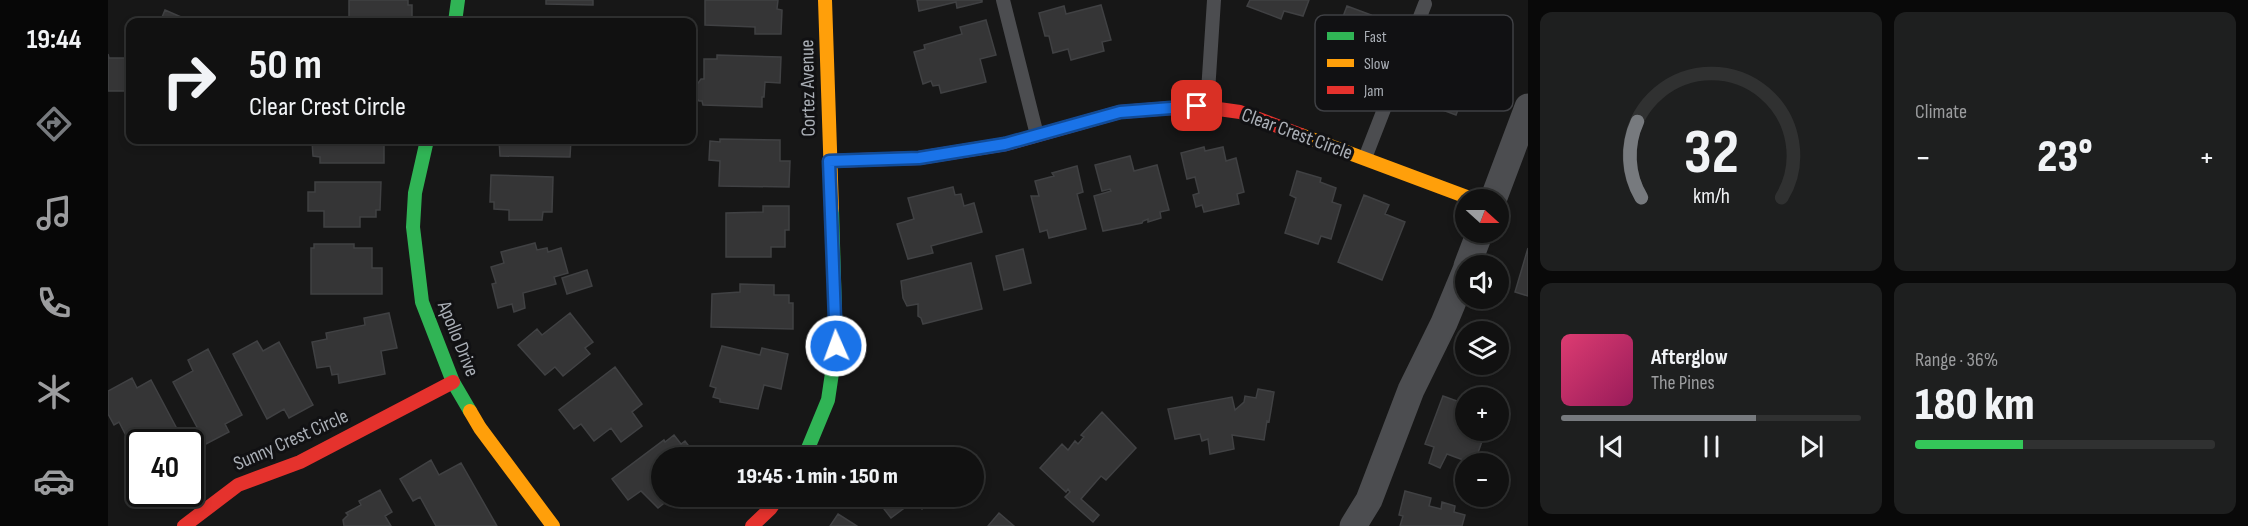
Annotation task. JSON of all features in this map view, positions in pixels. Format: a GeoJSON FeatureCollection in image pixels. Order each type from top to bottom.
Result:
{"type":"FeatureCollection","features":[{"type":"Feature","properties":{"kind":"street"},"geometry":{"type":"LineString","coordinates":[[456,18],[458,0]]}},
{"type":"Feature","properties":{"kind":"street","name":"Cortez Avenue"},"geometry":{"type":"LineString","coordinates":[[809,447],[828,400],[836,346],[825,0]]}},
{"type":"Feature","properties":{"kind":"street","name":"Clear Crest Circle"},"geometry":{"type":"LineString","coordinates":[[829,161],[919,158],[1005,144],[1120,112],[1197,106],[1240,112],[1455,192]]}},
{"type":"Feature","properties":{"kind":"street"},"geometry":{"type":"LineString","coordinates":[[1497,189],[1528,107]]}},
{"type":"Feature","properties":{"kind":"street","name":"Apollo Drive"},"geometry":{"type":"LineString","coordinates":[[427,144],[415,193],[413,227],[422,302],[453,382],[480,428],[553,526]]}},
{"type":"Feature","properties":{"kind":"street"},"geometry":{"type":"LineString","coordinates":[[1353,526],[1369,500],[1411,390],[1455,296]]}},
{"type":"Feature","properties":{"kind":"street","name":"Sunny Crest Circle"},"geometry":{"type":"LineString","coordinates":[[184,526],[238,485],[300,462],[453,382]]}},
{"type":"Feature","properties":{"kind":"street"},"geometry":{"type":"LineString","coordinates":[[752,526],[771,507]]}},
{"type":"Feature","properties":{"kind":"lane"},"geometry":{"type":"LineString","coordinates":[[1003,0],[1036,135]]}},
{"type":"Feature","properties":{"kind":"lane"},"geometry":{"type":"LineString","coordinates":[[1207,107],[1214,0]]}},
{"type":"Feature","properties":{"kind":"lane"},"geometry":{"type":"LineString","coordinates":[[1421,15],[1425,4]]}},
{"type":"Feature","properties":{"kind":"lane"},"geometry":{"type":"LineString","coordinates":[[1365,158],[1383,111]]}},
{"type":"Feature","properties":{"kind":"building"},"geometry":{"type":"Polygon","coordinates":[[[349,0],[408,0],[408,5],[412,5],[412,18],[349,18],[349,0]]]}},
{"type":"Feature","properties":{"kind":"building"},"geometry":{"type":"Polygon","coordinates":[[[546,0],[593,0],[593,5],[546,4],[546,0]]]}},
{"type":"Feature","properties":{"kind":"building"},"geometry":{"type":"Polygon","coordinates":[[[705,0],[778,0],[777,9],[782,10],[781,34],[755,34],[755,27],[705,25],[705,0]]]}},
{"type":"Feature","properties":{"kind":"building"},"geometry":{"type":"Polygon","coordinates":[[[917,0],[982,0],[982,2],[957,8],[956,2],[919,11],[917,0]]]}},
{"type":"Feature","properties":{"kind":"building"},"geometry":{"type":"Polygon","coordinates":[[[1250,0],[1309,0],[1303,16],[1284,11],[1281,19],[1247,6],[1250,0]]]}},
{"type":"Feature","properties":{"kind":"building"},"geometry":{"type":"Polygon","coordinates":[[[1101,5],[1111,40],[1102,42],[1104,51],[1071,60],[1068,49],[1053,53],[1049,36],[1045,36],[1039,13],[1064,6],[1066,14],[1101,5]]]}},
{"type":"Feature","properties":{"kind":"building"},"geometry":{"type":"Polygon","coordinates":[[[1347,6],[1371,15],[1344,15],[1347,6]]]}},
{"type":"Feature","properties":{"kind":"building"},"geometry":{"type":"Polygon","coordinates":[[[165,10],[181,17],[181,18],[162,18],[165,10]]]}},
{"type":"Feature","properties":{"kind":"building"},"geometry":{"type":"Polygon","coordinates":[[[986,20],[996,55],[980,59],[986,82],[941,93],[939,85],[933,86],[931,81],[923,84],[914,52],[925,49],[924,45],[962,34],[960,27],[986,20]]]}},
{"type":"Feature","properties":{"kind":"building"},"geometry":{"type":"Polygon","coordinates":[[[108,54],[109,58],[126,58],[126,91],[108,91],[108,54]]]}},
{"type":"Feature","properties":{"kind":"building"},"geometry":{"type":"Polygon","coordinates":[[[717,55],[781,57],[780,83],[765,82],[762,107],[703,105],[702,101],[696,97],[696,86],[701,79],[704,79],[704,59],[717,59],[717,55]]]}},
{"type":"Feature","properties":{"kind":"building"},"geometry":{"type":"Polygon","coordinates":[[[1445,111],[1457,111],[1456,115],[1445,111]]]}},
{"type":"Feature","properties":{"kind":"building"},"geometry":{"type":"Polygon","coordinates":[[[720,139],[780,140],[780,161],[790,161],[789,187],[719,186],[720,161],[709,160],[710,141],[720,142],[720,139]]]}},
{"type":"Feature","properties":{"kind":"building"},"geometry":{"type":"Polygon","coordinates":[[[312,144],[384,144],[384,163],[320,163],[320,157],[313,156],[312,144]]]}},
{"type":"Feature","properties":{"kind":"building"},"geometry":{"type":"Polygon","coordinates":[[[499,144],[571,144],[570,157],[500,156],[499,144]]]}},
{"type":"Feature","properties":{"kind":"building"},"geometry":{"type":"Polygon","coordinates":[[[1204,147],[1205,151],[1223,147],[1226,161],[1236,158],[1244,192],[1237,194],[1239,204],[1204,212],[1202,205],[1196,207],[1193,195],[1199,193],[1195,177],[1187,179],[1181,153],[1204,147]]]}},
{"type":"Feature","properties":{"kind":"building"},"geometry":{"type":"Polygon","coordinates":[[[1130,156],[1134,171],[1157,165],[1169,210],[1160,212],[1161,218],[1148,222],[1148,219],[1142,223],[1103,231],[1094,196],[1111,191],[1110,189],[1102,191],[1095,165],[1130,156]]]}},
{"type":"Feature","properties":{"kind":"building"},"geometry":{"type":"Polygon","coordinates":[[[1077,166],[1083,192],[1077,194],[1086,229],[1049,238],[1047,230],[1040,232],[1031,196],[1039,196],[1035,181],[1054,176],[1052,173],[1077,166]]]}},
{"type":"Feature","properties":{"kind":"building"},"geometry":{"type":"Polygon","coordinates":[[[1297,171],[1321,178],[1320,182],[1336,188],[1332,202],[1341,205],[1331,239],[1321,236],[1318,244],[1285,233],[1296,198],[1290,195],[1297,171]]]}},
{"type":"Feature","properties":{"kind":"building"},"geometry":{"type":"Polygon","coordinates":[[[491,175],[553,177],[552,212],[543,212],[542,220],[509,220],[509,210],[494,209],[494,202],[490,202],[491,175]]]}},
{"type":"Feature","properties":{"kind":"building"},"geometry":{"type":"Polygon","coordinates":[[[315,182],[381,182],[380,210],[376,210],[376,217],[360,217],[360,227],[324,227],[324,211],[308,211],[308,192],[315,192],[315,182]]]}},
{"type":"Feature","properties":{"kind":"building"},"geometry":{"type":"Polygon","coordinates":[[[953,187],[955,195],[961,194],[964,206],[974,203],[982,232],[931,246],[933,253],[908,259],[897,224],[914,219],[908,198],[953,187]]]}},
{"type":"Feature","properties":{"kind":"building"},"geometry":{"type":"Polygon","coordinates":[[[1364,195],[1389,205],[1385,214],[1405,222],[1382,280],[1338,262],[1364,195]]]}},
{"type":"Feature","properties":{"kind":"building"},"geometry":{"type":"Polygon","coordinates":[[[763,206],[789,206],[789,230],[785,230],[785,247],[771,247],[771,257],[726,257],[726,213],[763,212],[763,206]]]}},
{"type":"Feature","properties":{"kind":"building"},"geometry":{"type":"Polygon","coordinates":[[[535,243],[537,250],[547,248],[548,252],[561,248],[568,273],[554,277],[556,284],[523,293],[525,308],[514,312],[512,304],[498,308],[492,284],[496,283],[491,267],[504,263],[501,252],[535,243]]]}},
{"type":"Feature","properties":{"kind":"building"},"geometry":{"type":"Polygon","coordinates":[[[314,244],[354,244],[354,248],[372,248],[372,268],[382,268],[382,294],[311,294],[311,248],[314,248],[314,244]]]}},
{"type":"Feature","properties":{"kind":"building"},"geometry":{"type":"Polygon","coordinates":[[[1528,248],[1528,296],[1515,292],[1528,248]]]}},
{"type":"Feature","properties":{"kind":"building"},"geometry":{"type":"Polygon","coordinates":[[[1023,249],[1031,283],[1004,290],[996,256],[1023,249]]]}},
{"type":"Feature","properties":{"kind":"building"},"geometry":{"type":"Polygon","coordinates":[[[971,263],[982,309],[923,324],[918,316],[918,304],[907,306],[903,298],[901,281],[971,263]]]}},
{"type":"Feature","properties":{"kind":"building"},"geometry":{"type":"Polygon","coordinates":[[[587,270],[592,286],[567,294],[562,278],[587,270]]]}},
{"type":"Feature","properties":{"kind":"building"},"geometry":{"type":"Polygon","coordinates":[[[740,284],[774,285],[774,295],[789,295],[789,303],[793,303],[793,329],[711,327],[712,294],[740,292],[740,284]]]}},
{"type":"Feature","properties":{"kind":"building"},"geometry":{"type":"Polygon","coordinates":[[[389,313],[397,348],[381,351],[385,374],[339,383],[338,374],[332,375],[330,366],[317,368],[312,342],[327,339],[326,333],[365,325],[364,318],[389,313]]]}},
{"type":"Feature","properties":{"kind":"building"},"geometry":{"type":"Polygon","coordinates":[[[570,313],[593,342],[585,348],[590,354],[563,376],[555,367],[545,375],[518,345],[537,329],[542,335],[570,313]]]}},
{"type":"Feature","properties":{"kind":"building"},"geometry":{"type":"Polygon","coordinates":[[[257,341],[263,351],[279,342],[313,405],[289,418],[284,409],[267,419],[233,354],[257,341]]]}},
{"type":"Feature","properties":{"kind":"building"},"geometry":{"type":"Polygon","coordinates":[[[722,346],[760,355],[762,348],[788,354],[781,389],[764,385],[758,409],[720,402],[720,399],[713,397],[716,388],[710,386],[722,346]]]}},
{"type":"Feature","properties":{"kind":"building"},"geometry":{"type":"Polygon","coordinates":[[[208,349],[242,415],[225,424],[229,432],[206,444],[204,429],[198,429],[173,382],[193,371],[188,360],[208,349]]]}},
{"type":"Feature","properties":{"kind":"building"},"geometry":{"type":"Polygon","coordinates":[[[615,367],[642,404],[632,412],[642,426],[621,442],[611,428],[594,441],[581,424],[574,429],[559,410],[615,367]]]}},
{"type":"Feature","properties":{"kind":"building"},"geometry":{"type":"Polygon","coordinates":[[[132,378],[137,388],[151,380],[177,429],[126,429],[126,436],[119,422],[114,425],[108,414],[108,391],[132,378]]]}},
{"type":"Feature","properties":{"kind":"building"},"geometry":{"type":"Polygon","coordinates":[[[1258,389],[1274,392],[1264,440],[1232,435],[1234,449],[1210,454],[1208,439],[1202,441],[1200,434],[1175,439],[1168,409],[1232,397],[1235,410],[1244,402],[1245,396],[1256,398],[1258,389]]]}},
{"type":"Feature","properties":{"kind":"building"},"geometry":{"type":"Polygon","coordinates":[[[1443,396],[1455,400],[1455,441],[1482,441],[1478,453],[1455,453],[1455,457],[1447,454],[1440,468],[1429,463],[1434,447],[1425,444],[1443,396]]]}},
{"type":"Feature","properties":{"kind":"building"},"geometry":{"type":"Polygon","coordinates":[[[1102,412],[1136,448],[1106,480],[1101,476],[1081,499],[1099,515],[1093,522],[1065,497],[1070,492],[1068,489],[1066,492],[1040,468],[1062,444],[1068,450],[1075,441],[1078,444],[1084,437],[1081,435],[1102,412]]]}},
{"type":"Feature","properties":{"kind":"building"},"geometry":{"type":"Polygon","coordinates":[[[674,435],[681,444],[685,441],[690,447],[655,447],[664,440],[665,442],[674,435]]]}},
{"type":"Feature","properties":{"kind":"building"},"geometry":{"type":"Polygon","coordinates":[[[651,450],[651,501],[641,491],[628,500],[612,479],[651,450]]]}},
{"type":"Feature","properties":{"kind":"building"},"geometry":{"type":"Polygon","coordinates":[[[431,460],[439,475],[461,463],[497,526],[436,526],[420,497],[413,501],[400,479],[431,460]]]}},
{"type":"Feature","properties":{"kind":"building"},"geometry":{"type":"Polygon","coordinates":[[[380,490],[392,512],[385,516],[391,526],[344,526],[343,520],[348,515],[346,513],[361,505],[359,501],[380,490]]]}},
{"type":"Feature","properties":{"kind":"building"},"geometry":{"type":"Polygon","coordinates":[[[1405,491],[1431,498],[1429,506],[1441,509],[1442,502],[1455,506],[1454,512],[1465,515],[1462,526],[1400,526],[1403,516],[1399,515],[1405,491]]]}},
{"type":"Feature","properties":{"kind":"building"},"geometry":{"type":"Polygon","coordinates":[[[882,507],[906,507],[891,518],[882,507]]]}},
{"type":"Feature","properties":{"kind":"building"},"geometry":{"type":"Polygon","coordinates":[[[999,513],[1014,526],[988,526],[999,513]]]}},
{"type":"Feature","properties":{"kind":"building"},"geometry":{"type":"Polygon","coordinates":[[[838,514],[857,526],[830,526],[838,514]]]}},
{"type":"Feature","properties":{"kind":"traffic: fast"},"geometry":{"type":"LineString","coordinates":[[456,18],[458,0]]}},
{"type":"Feature","properties":{"kind":"traffic: fast"},"geometry":{"type":"LineString","coordinates":[[426,144],[415,193],[413,227],[422,302],[453,382],[470,411]]}},
{"type":"Feature","properties":{"kind":"traffic: fast"},"geometry":{"type":"LineString","coordinates":[[809,447],[828,400],[836,346],[832,209]]}},
{"type":"Feature","properties":{"kind":"traffic: slow"},"geometry":{"type":"LineString","coordinates":[[825,0],[832,209]]}},
{"type":"Feature","properties":{"kind":"traffic: slow"},"geometry":{"type":"LineString","coordinates":[[1301,135],[1455,193]]}},
{"type":"Feature","properties":{"kind":"traffic: slow"},"geometry":{"type":"LineString","coordinates":[[470,411],[480,428],[553,526]]}},
{"type":"Feature","properties":{"kind":"traffic: jam"},"geometry":{"type":"LineString","coordinates":[[829,161],[919,158],[1006,144],[1120,112],[1197,106],[1240,112],[1301,135]]}},
{"type":"Feature","properties":{"kind":"traffic: jam"},"geometry":{"type":"LineString","coordinates":[[184,526],[238,485],[300,462],[453,382]]}},
{"type":"Feature","properties":{"kind":"traffic: jam"},"geometry":{"type":"LineString","coordinates":[[752,526],[771,507]]}},
{"type":"Feature","properties":{"kind":"route"},"geometry":{"type":"LineString","coordinates":[[836,346],[829,161],[919,158],[1005,144],[1120,112],[1197,106]]}}]}
